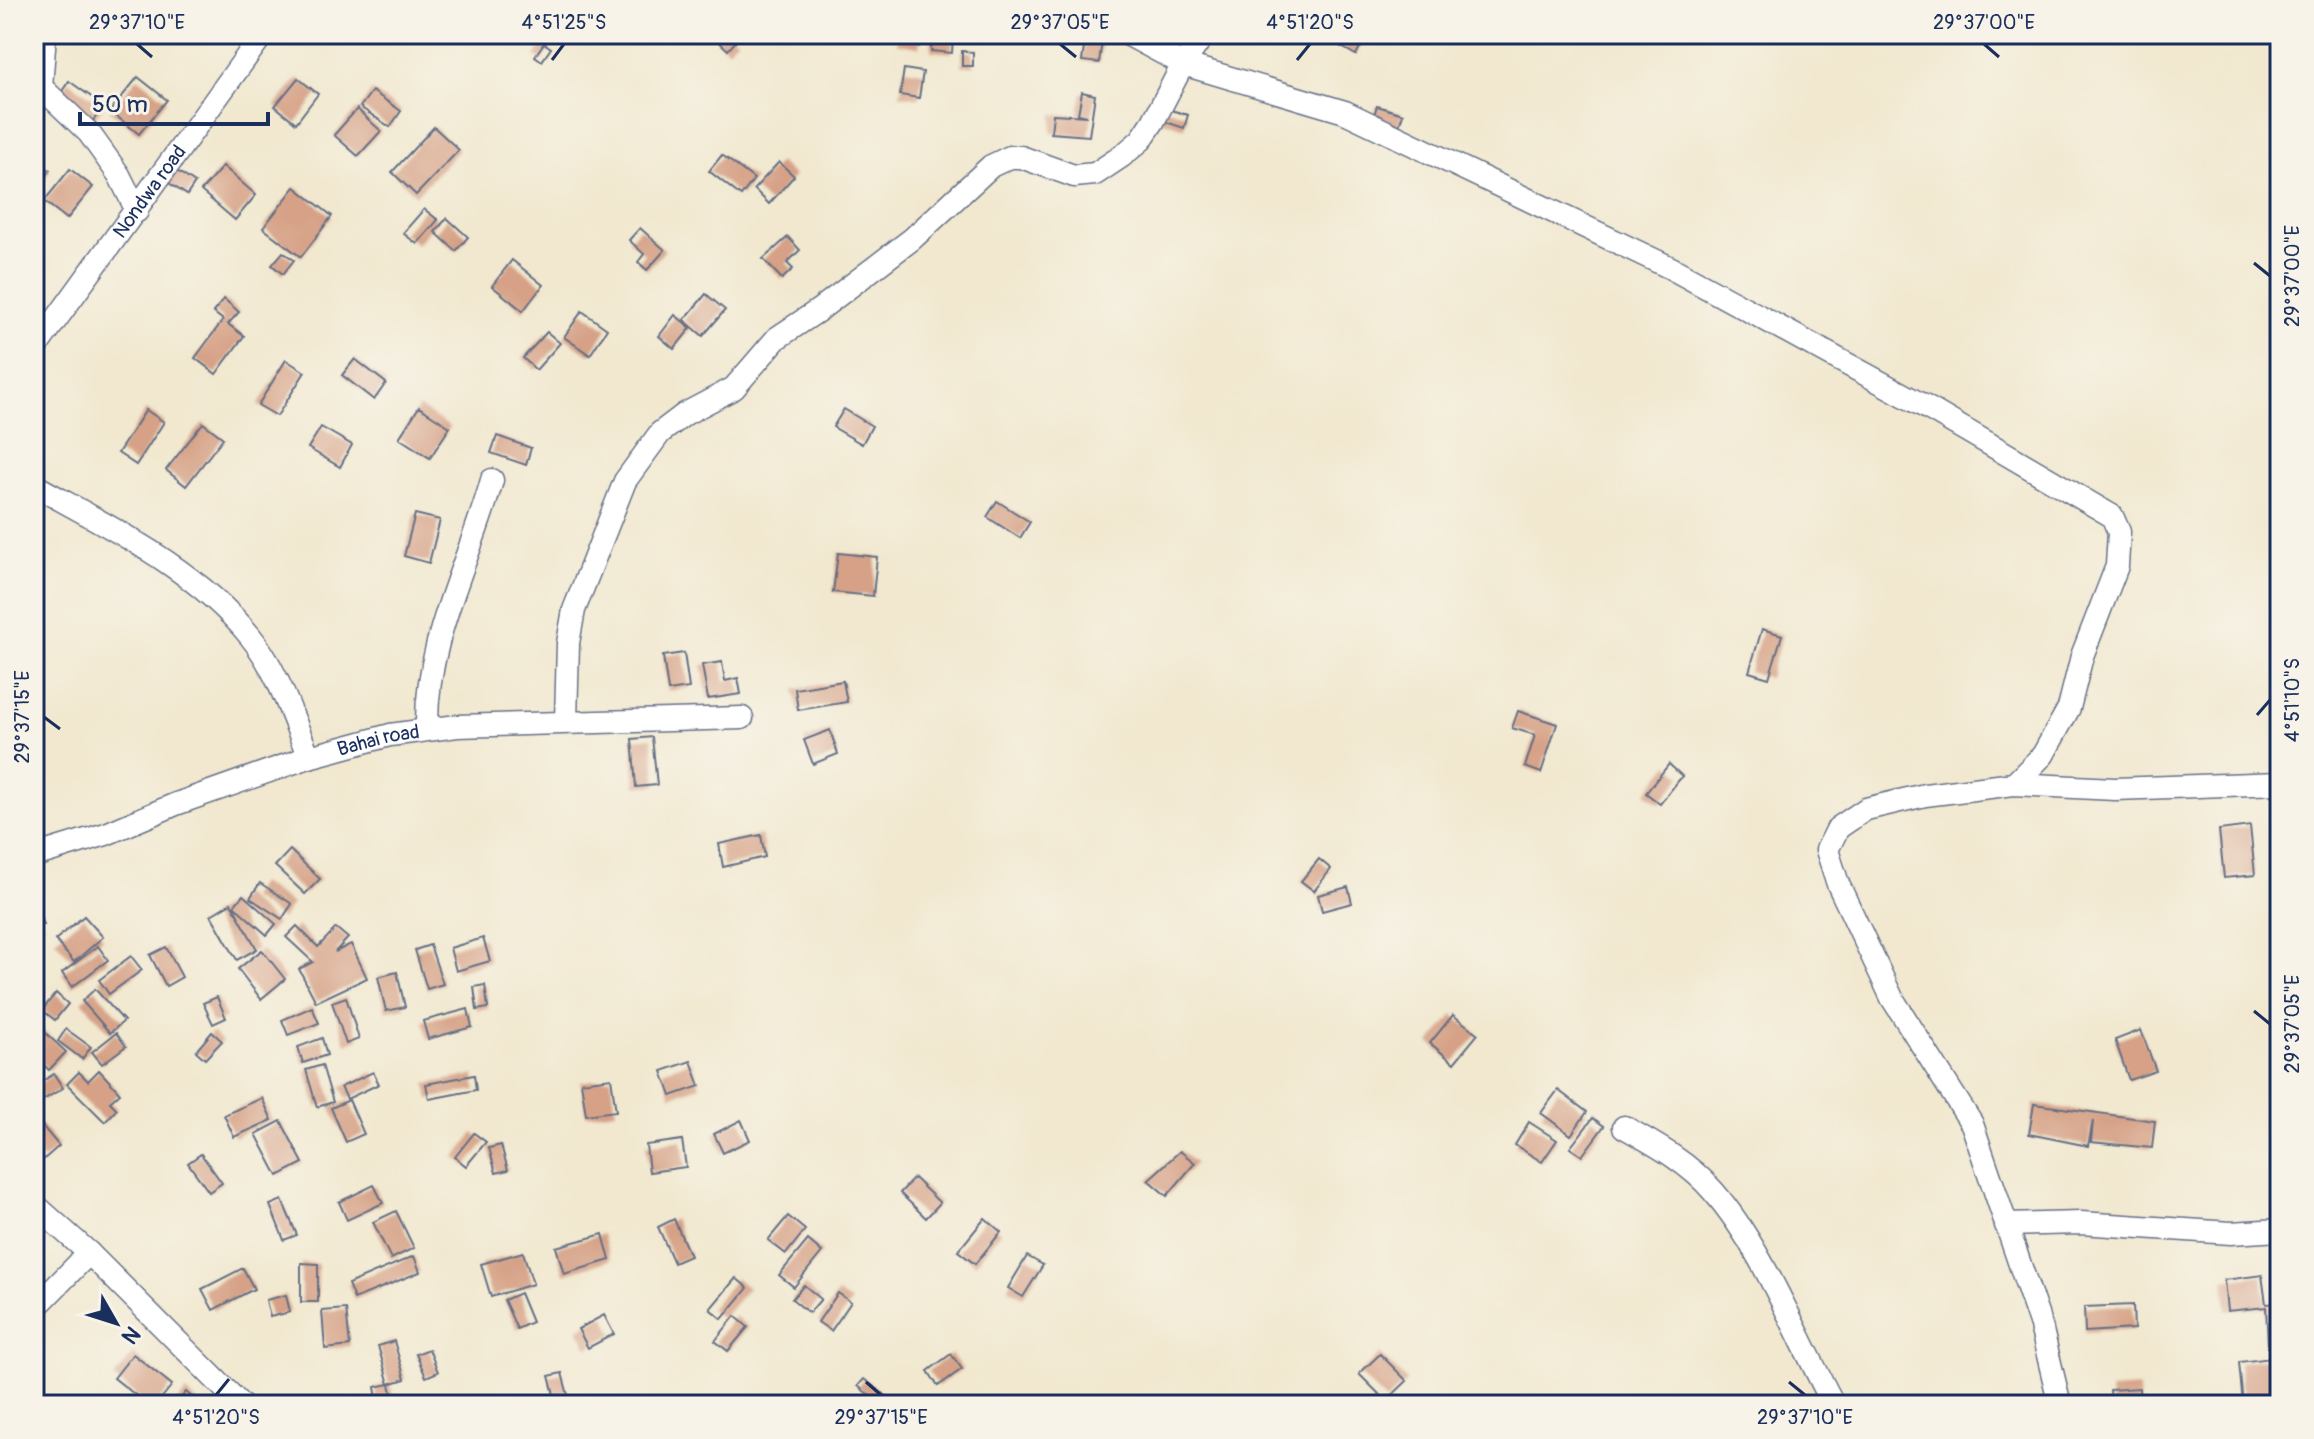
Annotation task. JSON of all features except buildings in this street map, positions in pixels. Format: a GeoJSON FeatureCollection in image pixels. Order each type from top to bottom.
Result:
{"type":"FeatureCollection","features":[{"type":"Feature","properties":{"kind":"street"},"geometry":{"type":"LineString","coordinates":[[45,34],[41,87],[89,133],[124,182],[137,211]]}},
{"type":"Feature","properties":{"kind":"street","name":"Nondwa road"},"geometry":{"type":"LineString","coordinates":[[34,350],[263,34]]}},
{"type":"Feature","properties":{"kind":"street"},"geometry":{"type":"LineString","coordinates":[[1127,34],[1183,64],[1345,112],[1524,196],[1671,268],[1866,373],[2112,516],[2119,526],[2117,566],[2082,656],[2069,708],[2043,755],[2014,784]]}},
{"type":"Feature","properties":{"kind":"street"},"geometry":{"type":"LineString","coordinates":[[566,722],[568,643],[574,610],[625,481],[660,433],[685,414],[734,388],[777,338],[912,239],[1001,160],[1021,157],[1074,176],[1095,174],[1122,156],[1141,140],[1183,64],[1204,34]]}},
{"type":"Feature","properties":{"kind":"street"},"geometry":{"type":"LineString","coordinates":[[427,729],[426,691],[443,619],[481,520],[492,480]]}},
{"type":"Feature","properties":{"kind":"street"},"geometry":{"type":"LineString","coordinates":[[34,485],[149,552],[197,585],[226,611],[251,638],[274,676],[309,757]]}},
{"type":"Feature","properties":{"kind":"street","name":"Bahai road"},"geometry":{"type":"LineString","coordinates":[[34,856],[106,834],[176,804],[309,757],[390,735],[427,729],[566,722],[742,718]]}},
{"type":"Feature","properties":{"kind":"street"},"geometry":{"type":"LineString","coordinates":[[2060,1405],[2041,1326],[1972,1124],[1892,998],[1838,884],[1827,850],[1838,828],[1866,809],[1925,795],[2014,784],[2115,789],[2280,783]]}},
{"type":"Feature","properties":{"kind":"street"},"geometry":{"type":"LineString","coordinates":[[1624,1127],[1680,1160],[1714,1191],[1789,1314],[1834,1405]]}},
{"type":"Feature","properties":{"kind":"street"},"geometry":{"type":"LineString","coordinates":[[34,1204],[89,1253],[241,1405]]}},
{"type":"Feature","properties":{"kind":"street"},"geometry":{"type":"LineString","coordinates":[[2006,1225],[2081,1223],[2231,1233],[2280,1230]]}},
{"type":"Feature","properties":{"kind":"street"},"geometry":{"type":"LineString","coordinates":[[34,1309],[89,1253]]}}]}
